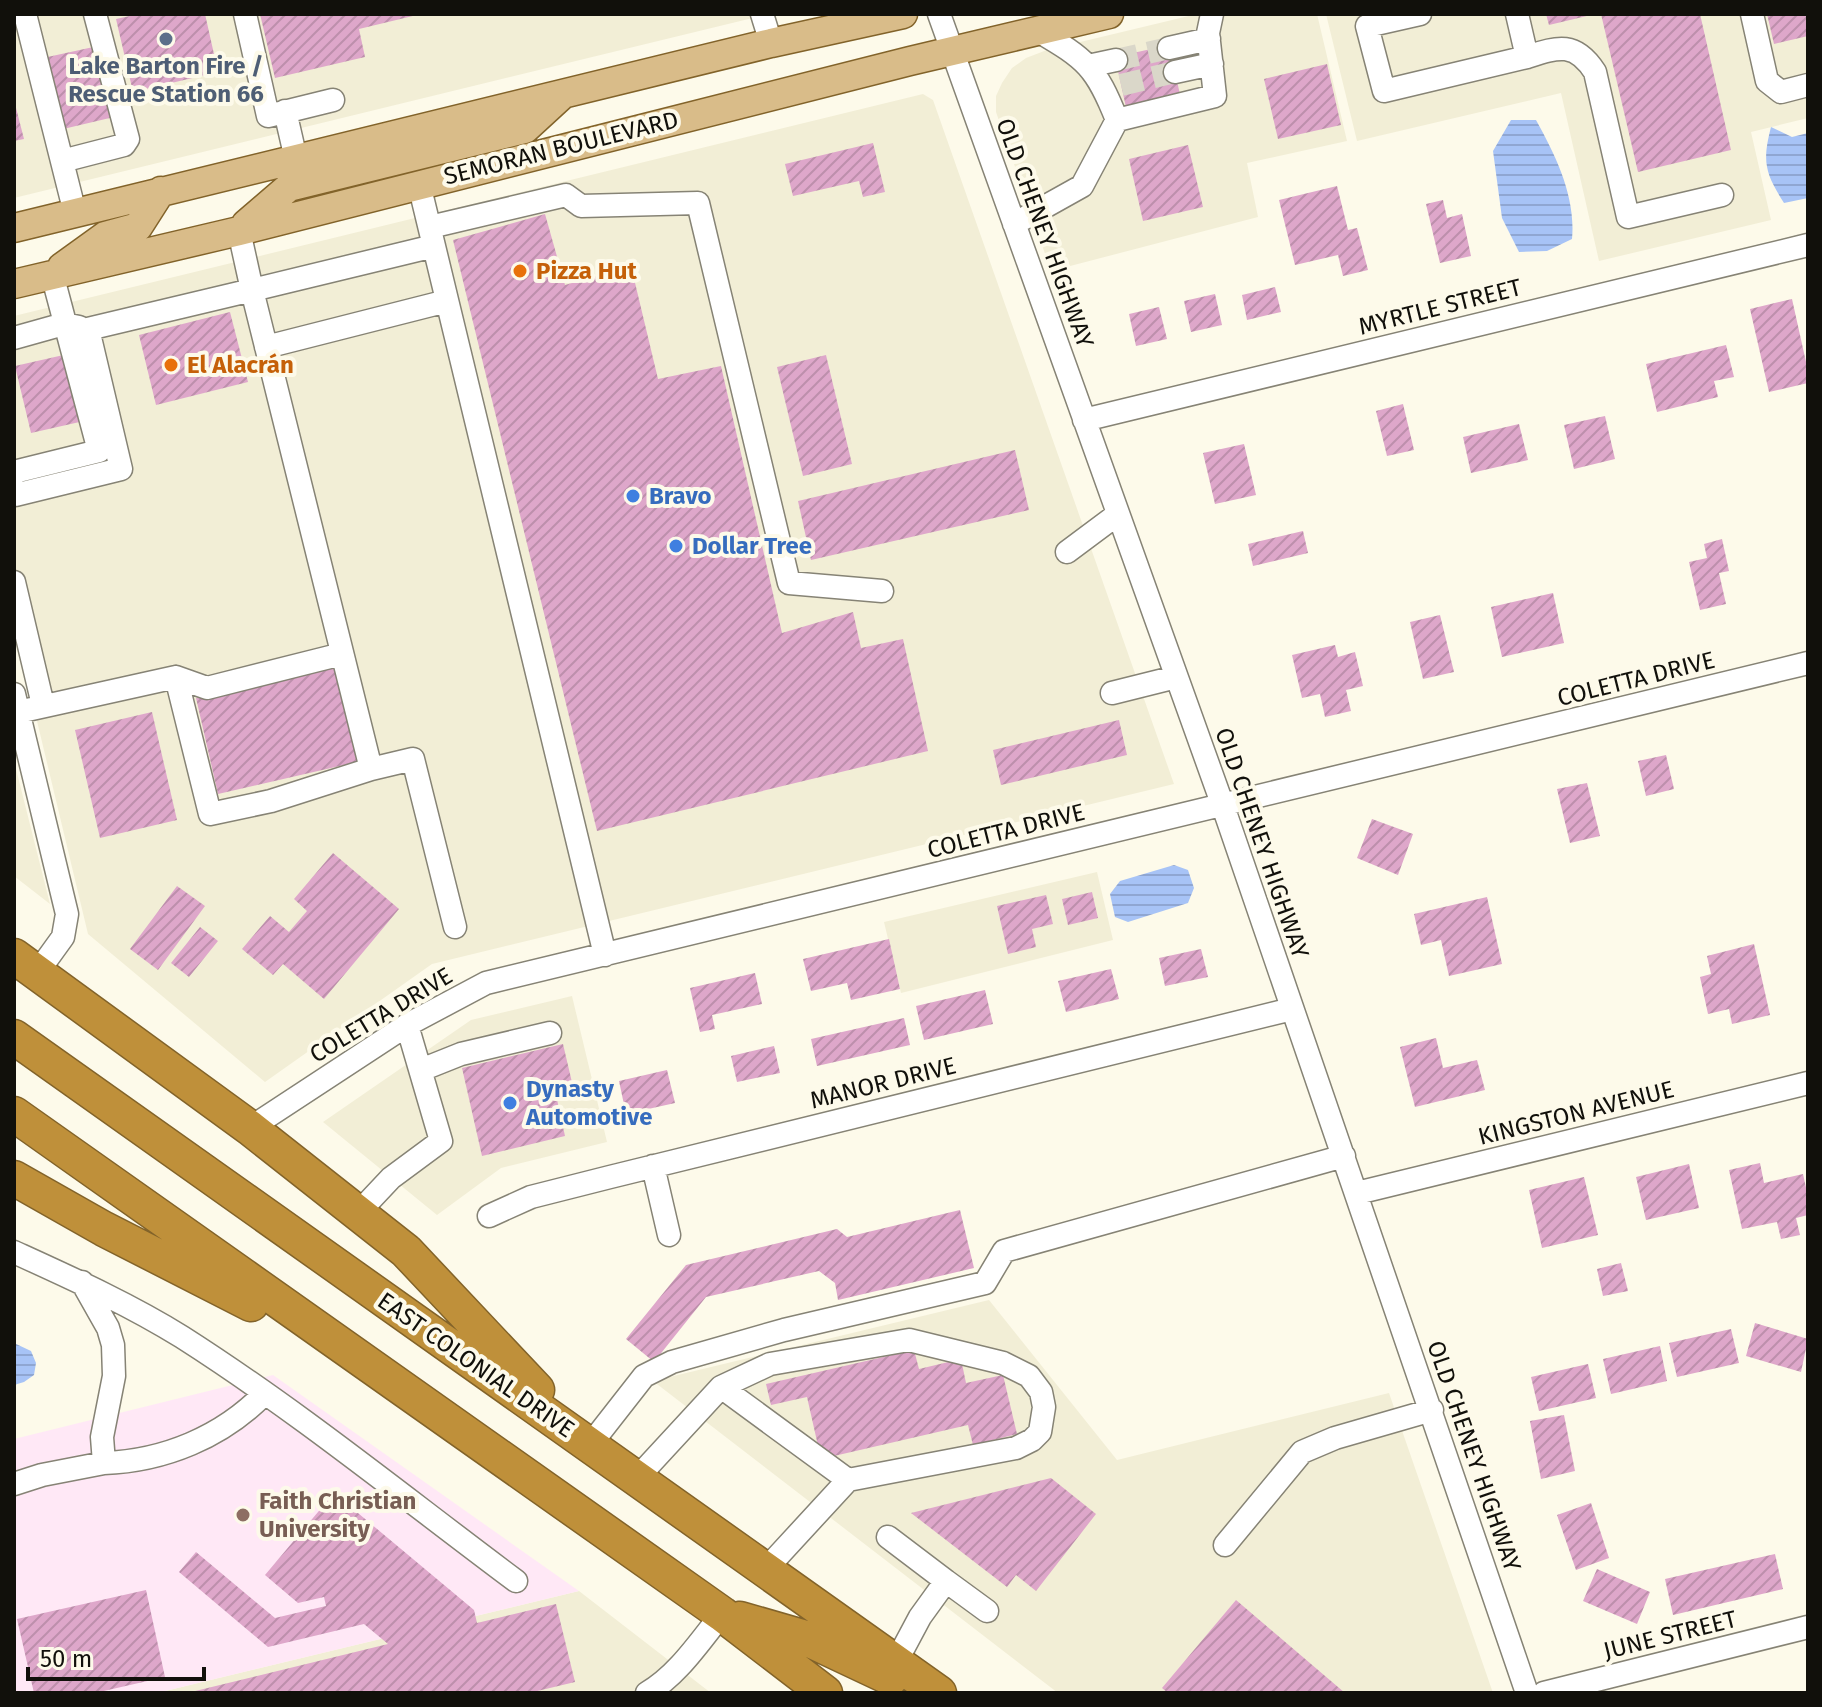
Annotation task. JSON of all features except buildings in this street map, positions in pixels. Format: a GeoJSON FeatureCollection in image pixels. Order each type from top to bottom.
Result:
{"type":"FeatureCollection","features":[{"type":"Feature","properties":{"kind":"highway"},"geometry":{"type":"LineString","coordinates":[[26,964],[250,1128],[406,1251],[590,1445]]}},
{"type":"Feature","properties":{"kind":"highway","name":"EAST COLONIAL DRIVE"},"geometry":{"type":"LineString","coordinates":[[14,1037],[939,1693]]}},
{"type":"Feature","properties":{"kind":"highway"},"geometry":{"type":"LineString","coordinates":[[14,1114],[722,1614],[825,1693]]}},
{"type":"Feature","properties":{"kind":"highway"},"geometry":{"type":"LineString","coordinates":[[14,1178],[104,1229],[354,1357]]}},
{"type":"Feature","properties":{"kind":"highway"},"geometry":{"type":"LineString","coordinates":[[722,1614],[806,1638],[924,1693]]}},
{"type":"Feature","properties":{"kind":"main road"},"geometry":{"type":"LineString","coordinates":[[14,228],[771,43],[903,14]]}},
{"type":"Feature","properties":{"kind":"main road","name":"SEMORAN BOULEVARD"},"geometry":{"type":"LineString","coordinates":[[14,284],[239,231],[1109,14]]}},
{"type":"Feature","properties":{"kind":"main road"},"geometry":{"type":"LineString","coordinates":[[239,231],[289,187],[525,129],[562,94]]}},
{"type":"Feature","properties":{"kind":"main road"},"geometry":{"type":"LineString","coordinates":[[52,274],[105,236],[138,227],[161,191]]}},
{"type":"Feature","properties":{"kind":"street"},"geometry":{"type":"LineString","coordinates":[[25,14],[75,213]]}},
{"type":"Feature","properties":{"kind":"street"},"geometry":{"type":"LineString","coordinates":[[62,161],[124,145],[128,139],[95,14]]}},
{"type":"Feature","properties":{"kind":"street"},"geometry":{"type":"LineString","coordinates":[[245,14],[268,116],[333,100]]}},
{"type":"Feature","properties":{"kind":"street"},"geometry":{"type":"LineString","coordinates":[[762,14],[771,43]]}},
{"type":"Feature","properties":{"kind":"street","name":"OLD CHENEY HIGHWAY"},"geometry":{"type":"LineString","coordinates":[[939,14],[1223,806],[1527,1693]]}},
{"type":"Feature","properties":{"kind":"street"},"geometry":{"type":"LineString","coordinates":[[1117,120],[1215,96],[1209,39],[1212,14]]}},
{"type":"Feature","properties":{"kind":"street"},"geometry":{"type":"LineString","coordinates":[[1420,14],[1367,26],[1384,91],[1555,48],[1575,50],[1586,58],[1595,72],[1628,217],[1722,195]]}},
{"type":"Feature","properties":{"kind":"street"},"geometry":{"type":"LineString","coordinates":[[1517,14],[1527,57]]}},
{"type":"Feature","properties":{"kind":"street"},"geometry":{"type":"LineString","coordinates":[[1752,14],[1767,81],[1781,92],[1808,85]]}},
{"type":"Feature","properties":{"kind":"street"},"geometry":{"type":"LineString","coordinates":[[1014,224],[1082,186],[1117,120],[1113,86],[1079,55],[1038,31]]}},
{"type":"Feature","properties":{"kind":"street"},"geometry":{"type":"LineString","coordinates":[[1169,48],[1209,39]]}},
{"type":"Feature","properties":{"kind":"street"},"geometry":{"type":"LineString","coordinates":[[1088,66],[1116,60]]}},
{"type":"Feature","properties":{"kind":"street"},"geometry":{"type":"LineString","coordinates":[[1175,72],[1212,64]]}},
{"type":"Feature","properties":{"kind":"street"},"geometry":{"type":"LineString","coordinates":[[285,111],[296,159]]}},
{"type":"Feature","properties":{"kind":"street"},"geometry":{"type":"LineString","coordinates":[[419,184],[605,955]]}},
{"type":"Feature","properties":{"kind":"street"},"geometry":{"type":"LineString","coordinates":[[14,338],[64,324],[88,329],[252,290],[566,195],[581,206],[698,203],[789,583],[882,591]]}},
{"type":"Feature","properties":{"kind":"street"},"geometry":{"type":"LineString","coordinates":[[239,231],[371,769]]}},
{"type":"Feature","properties":{"kind":"street","name":"MYRTLE STREET"},"geometry":{"type":"LineString","coordinates":[[1084,420],[1808,245]]}},
{"type":"Feature","properties":{"kind":"street"},"geometry":{"type":"LineString","coordinates":[[14,472],[99,451],[52,274]]}},
{"type":"Feature","properties":{"kind":"street"},"geometry":{"type":"LineString","coordinates":[[266,347],[447,301]]}},
{"type":"Feature","properties":{"kind":"street"},"geometry":{"type":"LineString","coordinates":[[14,493],[121,469],[88,329]]}},
{"type":"Feature","properties":{"kind":"street"},"geometry":{"type":"LineString","coordinates":[[1067,552],[1118,514]]}},
{"type":"Feature","properties":{"kind":"street"},"geometry":{"type":"LineString","coordinates":[[14,582],[43,705]]}},
{"type":"Feature","properties":{"kind":"street"},"geometry":{"type":"LineString","coordinates":[[26,964],[63,937],[67,914],[16,703],[43,705],[176,677],[207,688],[342,654]]}},
{"type":"Feature","properties":{"kind":"street","name":"COLETTA DRIVE"},"geometry":{"type":"LineString","coordinates":[[250,1128],[407,1025],[486,983],[1808,663]]}},
{"type":"Feature","properties":{"kind":"street"},"geometry":{"type":"LineString","coordinates":[[176,677],[210,814],[271,801],[413,759],[455,927]]}},
{"type":"Feature","properties":{"kind":"street"},"geometry":{"type":"LineString","coordinates":[[1112,693],[1176,677]]}},
{"type":"Feature","properties":{"kind":"street","name":"MANOR DRIVE"},"geometry":{"type":"LineString","coordinates":[[489,1216],[531,1197],[1292,1009]]}},
{"type":"Feature","properties":{"kind":"street"},"geometry":{"type":"LineString","coordinates":[[358,1213],[391,1178],[441,1141],[407,1025]]}},
{"type":"Feature","properties":{"kind":"street"},"geometry":{"type":"LineString","coordinates":[[421,1070],[461,1054],[550,1033]]}},
{"type":"Feature","properties":{"kind":"street","name":"KINGSTON AVENUE"},"geometry":{"type":"LineString","coordinates":[[1357,1193],[1808,1083]]}},
{"type":"Feature","properties":{"kind":"street"},"geometry":{"type":"LineString","coordinates":[[590,1445],[644,1376],[672,1362],[784,1330],[985,1283],[1004,1251],[1344,1156]]}},
{"type":"Feature","properties":{"kind":"street"},"geometry":{"type":"LineString","coordinates":[[653,1166],[669,1235]]}},
{"type":"Feature","properties":{"kind":"street"},"geometry":{"type":"LineString","coordinates":[[14,1252],[82,1282],[181,1337],[264,1394],[516,1581]]}},
{"type":"Feature","properties":{"kind":"street"},"geometry":{"type":"LineString","coordinates":[[82,1282],[108,1328],[113,1345],[114,1376],[102,1437],[104,1463]]}},
{"type":"Feature","properties":{"kind":"street"},"geometry":{"type":"LineString","coordinates":[[637,1478],[721,1387],[770,1364],[909,1340],[1003,1363],[1029,1376],[1041,1392],[1044,1407],[1040,1432],[1032,1440],[1016,1448],[848,1480],[766,1569]]}},
{"type":"Feature","properties":{"kind":"street"},"geometry":{"type":"LineString","coordinates":[[721,1387],[848,1480]]}},
{"type":"Feature","properties":{"kind":"street"},"geometry":{"type":"LineString","coordinates":[[14,1484],[42,1475],[104,1463],[139,1460],[183,1447],[234,1421],[264,1394]]}},
{"type":"Feature","properties":{"kind":"street"},"geometry":{"type":"LineString","coordinates":[[1225,1545],[1302,1452],[1335,1438],[1432,1410]]}},
{"type":"Feature","properties":{"kind":"street"},"geometry":{"type":"LineString","coordinates":[[888,1537],[987,1611]]}},
{"type":"Feature","properties":{"kind":"street"},"geometry":{"type":"LineString","coordinates":[[896,1662],[920,1617],[946,1581]]}},
{"type":"Feature","properties":{"kind":"street"},"geometry":{"type":"LineString","coordinates":[[647,1693],[667,1678],[722,1614]]}},
{"type":"Feature","properties":{"kind":"street","name":"JUNE STREET"},"geometry":{"type":"LineString","coordinates":[[1544,1693],[1808,1627]]}},
{"type":"Feature","properties":{"kind":"shaded area"},"geometry":{"type":"Polygon","coordinates":[[[14,14],[769,14],[14,198],[14,14]]]}},
{"type":"Feature","properties":{"kind":"shaded area"},"geometry":{"type":"Polygon","coordinates":[[[1197,14],[1317,14],[1347,141],[1247,163],[1258,217],[1051,271],[996,112],[996,96],[1002,83],[1012,68],[1026,58],[1047,50],[1197,14]]]}},
{"type":"Feature","properties":{"kind":"shaded area"},"geometry":{"type":"Polygon","coordinates":[[[1326,14],[1808,14],[1808,118],[1751,132],[1771,220],[1599,261],[1561,93],[1357,141],[1326,14]]]}},
{"type":"Feature","properties":{"kind":"shaded area"},"geometry":{"type":"Polygon","coordinates":[[[923,94],[933,100],[1174,784],[432,964],[265,1082],[88,934],[14,625],[14,316],[923,94]]]}},
{"type":"Feature","properties":{"kind":"shaded area"},"geometry":{"type":"Polygon","coordinates":[[[14,761],[50,904],[14,876],[14,761]]]}},
{"type":"Feature","properties":{"kind":"shaded area"},"geometry":{"type":"Polygon","coordinates":[[[1097,872],[1113,940],[901,993],[884,922],[1097,872]]]}},
{"type":"Feature","properties":{"kind":"shaded area"},"geometry":{"type":"Polygon","coordinates":[[[572,996],[607,1142],[501,1168],[437,1215],[323,1122],[471,1020],[572,996]]]}},
{"type":"Feature","properties":{"kind":"shaded area"},"geometry":{"type":"Polygon","coordinates":[[[989,1300],[1117,1460],[1389,1393],[1493,1693],[1058,1693],[653,1381],[989,1300]]]}},
{"type":"Feature","properties":{"kind":"shaded area","name":"Faith Christian University"},"geometry":{"type":"Polygon","coordinates":[[[273,1375],[579,1591],[157,1693],[14,1693],[14,1439],[273,1375]]]}},
{"type":"Feature","properties":{"kind":"shaded area"},"geometry":{"type":"Polygon","coordinates":[[[579,1591],[711,1693],[157,1693],[579,1591]]]}},
{"type":"Feature","properties":{"kind":"water"},"geometry":{"type":"Polygon","coordinates":[[[1511,120],[1536,120],[1568,192],[1572,239],[1547,251],[1519,252],[1502,218],[1493,151],[1511,120]]]}},
{"type":"Feature","properties":{"kind":"water"},"geometry":{"type":"Polygon","coordinates":[[[1771,127],[1792,137],[1808,133],[1808,198],[1784,203],[1773,183],[1766,159],[1771,127]]]}},
{"type":"Feature","properties":{"kind":"water"},"geometry":{"type":"Polygon","coordinates":[[[1174,865],[1188,870],[1194,888],[1188,903],[1128,922],[1115,917],[1110,894],[1120,881],[1174,865]]]}},
{"type":"Feature","properties":{"kind":"water"},"geometry":{"type":"Polygon","coordinates":[[[14,1343],[31,1351],[36,1363],[34,1375],[14,1385],[14,1343]]]}},
{"type":"Feature","properties":{"kind":"tunnel"},"geometry":{"type":"LineString","coordinates":[[1116,60],[1169,48]]}},
{"type":"Feature","properties":{"kind":"tunnel"},"geometry":{"type":"LineString","coordinates":[[1121,85],[1175,72]]}},
{"type":"Feature","properties":{"kind":"place","name":"Lake Barton Fire / Rescue Station 66"},"geometry":{"type":"Point","coordinates":[166,39]}},
{"type":"Feature","properties":{"kind":"place","name":"Pizza Hut"},"geometry":{"type":"Point","coordinates":[520,271]}},
{"type":"Feature","properties":{"kind":"place","name":"El Alacrán"},"geometry":{"type":"Point","coordinates":[171,365]}},
{"type":"Feature","properties":{"kind":"place","name":"Bravo"},"geometry":{"type":"Point","coordinates":[633,496]}},
{"type":"Feature","properties":{"kind":"place","name":"Dollar Tree"},"geometry":{"type":"Point","coordinates":[676,546]}},
{"type":"Feature","properties":{"kind":"place","name":"Dynasty Automotive"},"geometry":{"type":"Point","coordinates":[510,1103]}},
{"type":"Feature","properties":{"kind":"place","name":"Faith Christian University"},"geometry":{"type":"Point","coordinates":[243,1515]}}]}
